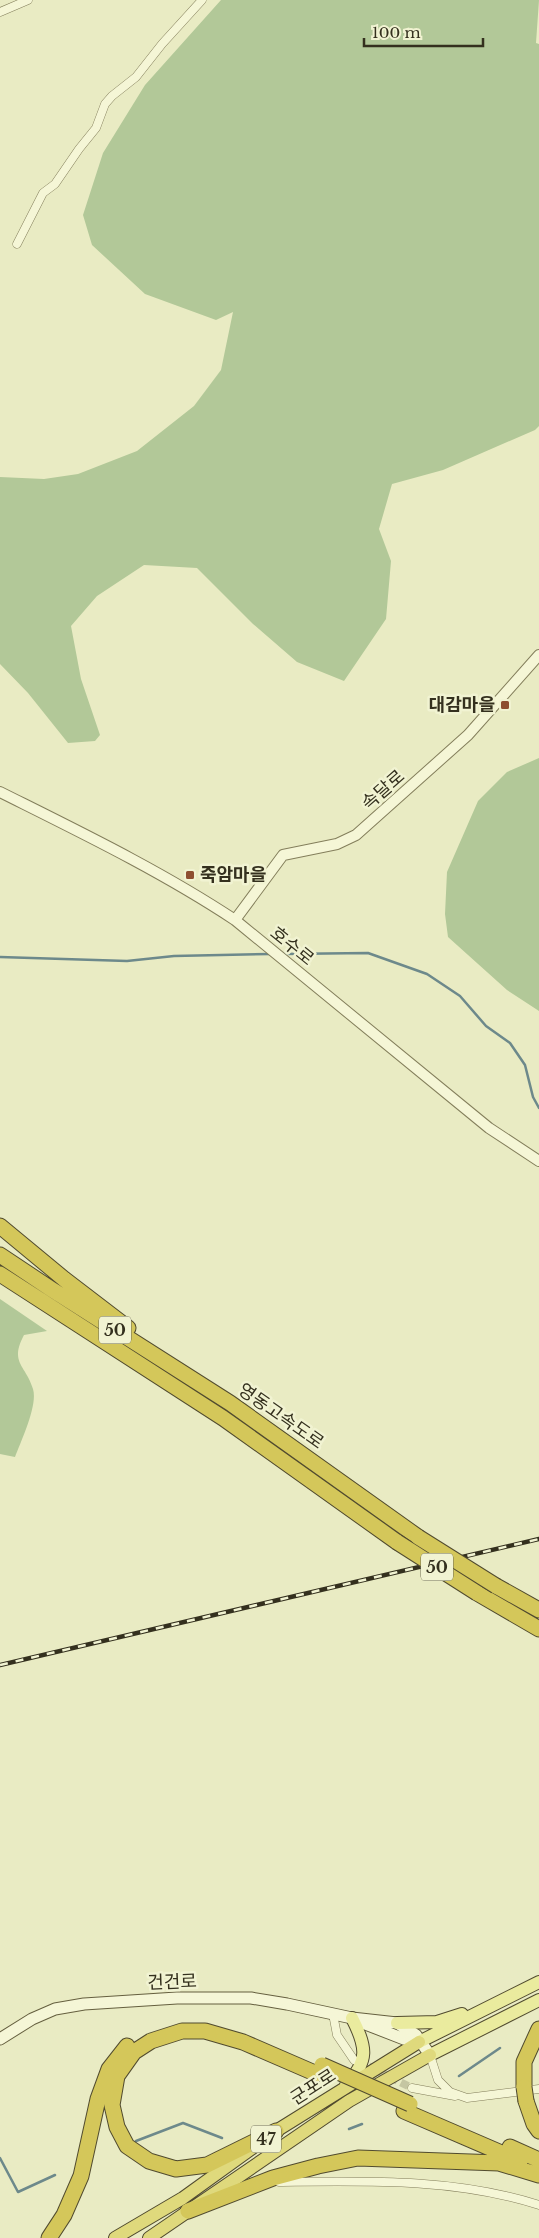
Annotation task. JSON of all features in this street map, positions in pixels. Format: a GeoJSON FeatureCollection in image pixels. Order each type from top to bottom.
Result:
{"type":"FeatureCollection","features":[{"type":"Feature","properties":{"kind":"highway"},"geometry":{"type":"LineString","coordinates":[[0,1226],[83,1294],[230,1403]]}},
{"type":"Feature","properties":{"kind":"highway","name":"영동고속도로"},"geometry":{"type":"LineString","coordinates":[[0,1255],[51,1290],[230,1403],[418,1537],[496,1586],[539,1610]]}},
{"type":"Feature","properties":{"kind":"highway","name":"영동고속도로"},"geometry":{"type":"LineString","coordinates":[[0,1274],[223,1418],[397,1542],[477,1593],[539,1629]]}},
{"type":"Feature","properties":{"kind":"highway"},"geometry":{"type":"LineString","coordinates":[[49,2238],[64,2215],[81,2176],[98,2099],[109,2068],[127,2046],[141,2037],[164,2024],[184,2021],[207,2022],[247,2034],[319,2069],[539,2169]]}},
{"type":"Feature","properties":{"kind":"highway"},"geometry":{"type":"LineString","coordinates":[[539,2029],[524,2062],[534,2124],[539,2131]]}},
{"type":"Feature","properties":{"kind":"highway"},"geometry":{"type":"LineString","coordinates":[[276,2131],[207,2165],[176,2169],[149,2161],[127,2146],[117,2127],[112,2105],[117,2076],[134,2052],[165,2034],[182,2031],[205,2031],[243,2042],[319,2069]]}},
{"type":"Feature","properties":{"kind":"highway","name":"군포로"},"geometry":{"type":"LineString","coordinates":[[115,2238],[183,2198],[276,2131],[419,2042]]}},
{"type":"Feature","properties":{"kind":"highway","name":"군포로"},"geometry":{"type":"LineString","coordinates":[[149,2238],[349,2101],[430,2056]]}},
{"type":"Feature","properties":{"kind":"highway"},"geometry":{"type":"LineString","coordinates":[[407,2108],[539,2160]]}},
{"type":"Feature","properties":{"kind":"highway"},"geometry":{"type":"LineString","coordinates":[[188,2211],[262,2182],[318,2166],[358,2158],[499,2163],[539,2175]]}},
{"type":"Feature","properties":{"kind":"main road","name":"군포로"},"geometry":{"type":"LineString","coordinates":[[419,2042],[539,1982]]}},
{"type":"Feature","properties":{"kind":"main road","name":"건건로"},"geometry":{"type":"LineString","coordinates":[[0,2039],[32,2019],[55,2009],[84,2004],[177,1998],[252,1998],[352,2018],[397,2023],[416,2035],[430,2056]]}},
{"type":"Feature","properties":{"kind":"main road","name":"군포로"},"geometry":{"type":"LineString","coordinates":[[430,2056],[539,2000]]}},
{"type":"Feature","properties":{"kind":"main road"},"geometry":{"type":"LineString","coordinates":[[397,2023],[437,2022],[463,2014],[468,2018]]}},
{"type":"Feature","properties":{"kind":"main road"},"geometry":{"type":"LineString","coordinates":[[341,2090],[359,2071],[364,2058],[362,2038],[352,2018]]}},
{"type":"Feature","properties":{"kind":"main road","name":"건건로"},"geometry":{"type":"LineString","coordinates":[[352,2018],[362,2025],[419,2042]]}},
{"type":"Feature","properties":{"kind":"street"},"geometry":{"type":"LineString","coordinates":[[0,12],[28,0]]}},
{"type":"Feature","properties":{"kind":"street"},"geometry":{"type":"LineString","coordinates":[[17,244],[43,193],[55,184],[78,149],[96,128],[105,104],[112,96],[136,78],[162,44],[202,0]]}},
{"type":"Feature","properties":{"kind":"street","name":"속달로"},"geometry":{"type":"LineString","coordinates":[[234,920],[283,855],[337,844],[356,835],[468,735],[539,655]]}},
{"type":"Feature","properties":{"kind":"street","name":"호수로"},"geometry":{"type":"LineString","coordinates":[[0,792],[83,833],[194,893],[234,920],[489,1128],[539,1160]]}},
{"type":"Feature","properties":{"kind":"street"},"geometry":{"type":"LineString","coordinates":[[333,2014],[337,2035],[354,2060]]}},
{"type":"Feature","properties":{"kind":"street","name":"건건로"},"geometry":{"type":"LineString","coordinates":[[430,2056],[438,2080],[450,2092],[467,2098]]}},
{"type":"Feature","properties":{"kind":"street"},"geometry":{"type":"LineString","coordinates":[[412,2088],[467,2098],[530,2092]]}},
{"type":"Feature","properties":{"kind":"street"},"geometry":{"type":"LineString","coordinates":[[262,2182],[411,2182],[509,2196],[539,2206]]}},
{"type":"Feature","properties":{"kind":"green space"},"geometry":{"type":"Polygon","coordinates":[[[221,0],[539,0],[536,43],[539,44],[539,426],[535,430],[443,470],[392,484],[379,529],[391,561],[386,619],[344,681],[297,662],[253,624],[197,568],[144,565],[97,596],[71,626],[81,679],[100,735],[95,741],[68,743],[28,693],[0,664],[0,477],[44,479],[78,474],[137,451],[194,406],[221,370],[233,312],[216,320],[145,294],[92,245],[83,215],[103,153],[145,85],[221,0]]]}},
{"type":"Feature","properties":{"kind":"green space"},"geometry":{"type":"Polygon","coordinates":[[[539,758],[539,1011],[507,990],[448,937],[445,914],[447,872],[478,801],[507,772],[539,758]]]}},
{"type":"Feature","properties":{"kind":"green space"},"geometry":{"type":"Polygon","coordinates":[[[0,1299],[47,1331],[24,1335],[20,1344],[18,1358],[30,1381],[34,1396],[28,1423],[15,1457],[0,1454],[0,1299]]]}},
{"type":"Feature","properties":{"kind":"waterway"},"geometry":{"type":"LineString","coordinates":[[283,954],[368,953],[427,974],[460,996],[486,1026],[510,1043],[525,1065],[533,1097],[539,1108]]}},
{"type":"Feature","properties":{"kind":"waterway"},"geometry":{"type":"LineString","coordinates":[[0,957],[127,961],[174,956],[270,954]]}},
{"type":"Feature","properties":{"kind":"waterway"},"geometry":{"type":"LineString","coordinates":[[459,2076],[500,2048]]}},
{"type":"Feature","properties":{"kind":"waterway"},"geometry":{"type":"LineString","coordinates":[[136,2141],[183,2123],[222,2138]]}},
{"type":"Feature","properties":{"kind":"waterway"},"geometry":{"type":"LineString","coordinates":[[349,2129],[362,2124]]}},
{"type":"Feature","properties":{"kind":"waterway"},"geometry":{"type":"LineString","coordinates":[[0,2158],[18,2192],[55,2175]]}},
{"type":"Feature","properties":{"kind":"tunnel"},"geometry":{"type":"LineString","coordinates":[[358,2061],[412,2088]]}},
{"type":"Feature","properties":{"kind":"railway"},"geometry":{"type":"LineString","coordinates":[[0,1665],[539,1539]]}},
{"type":"Feature","properties":{"kind":"place","name":"대감마을"},"geometry":{"type":"Point","coordinates":[505,705]}},
{"type":"Feature","properties":{"kind":"place","name":"죽암마을"},"geometry":{"type":"Point","coordinates":[190,875]}}]}
